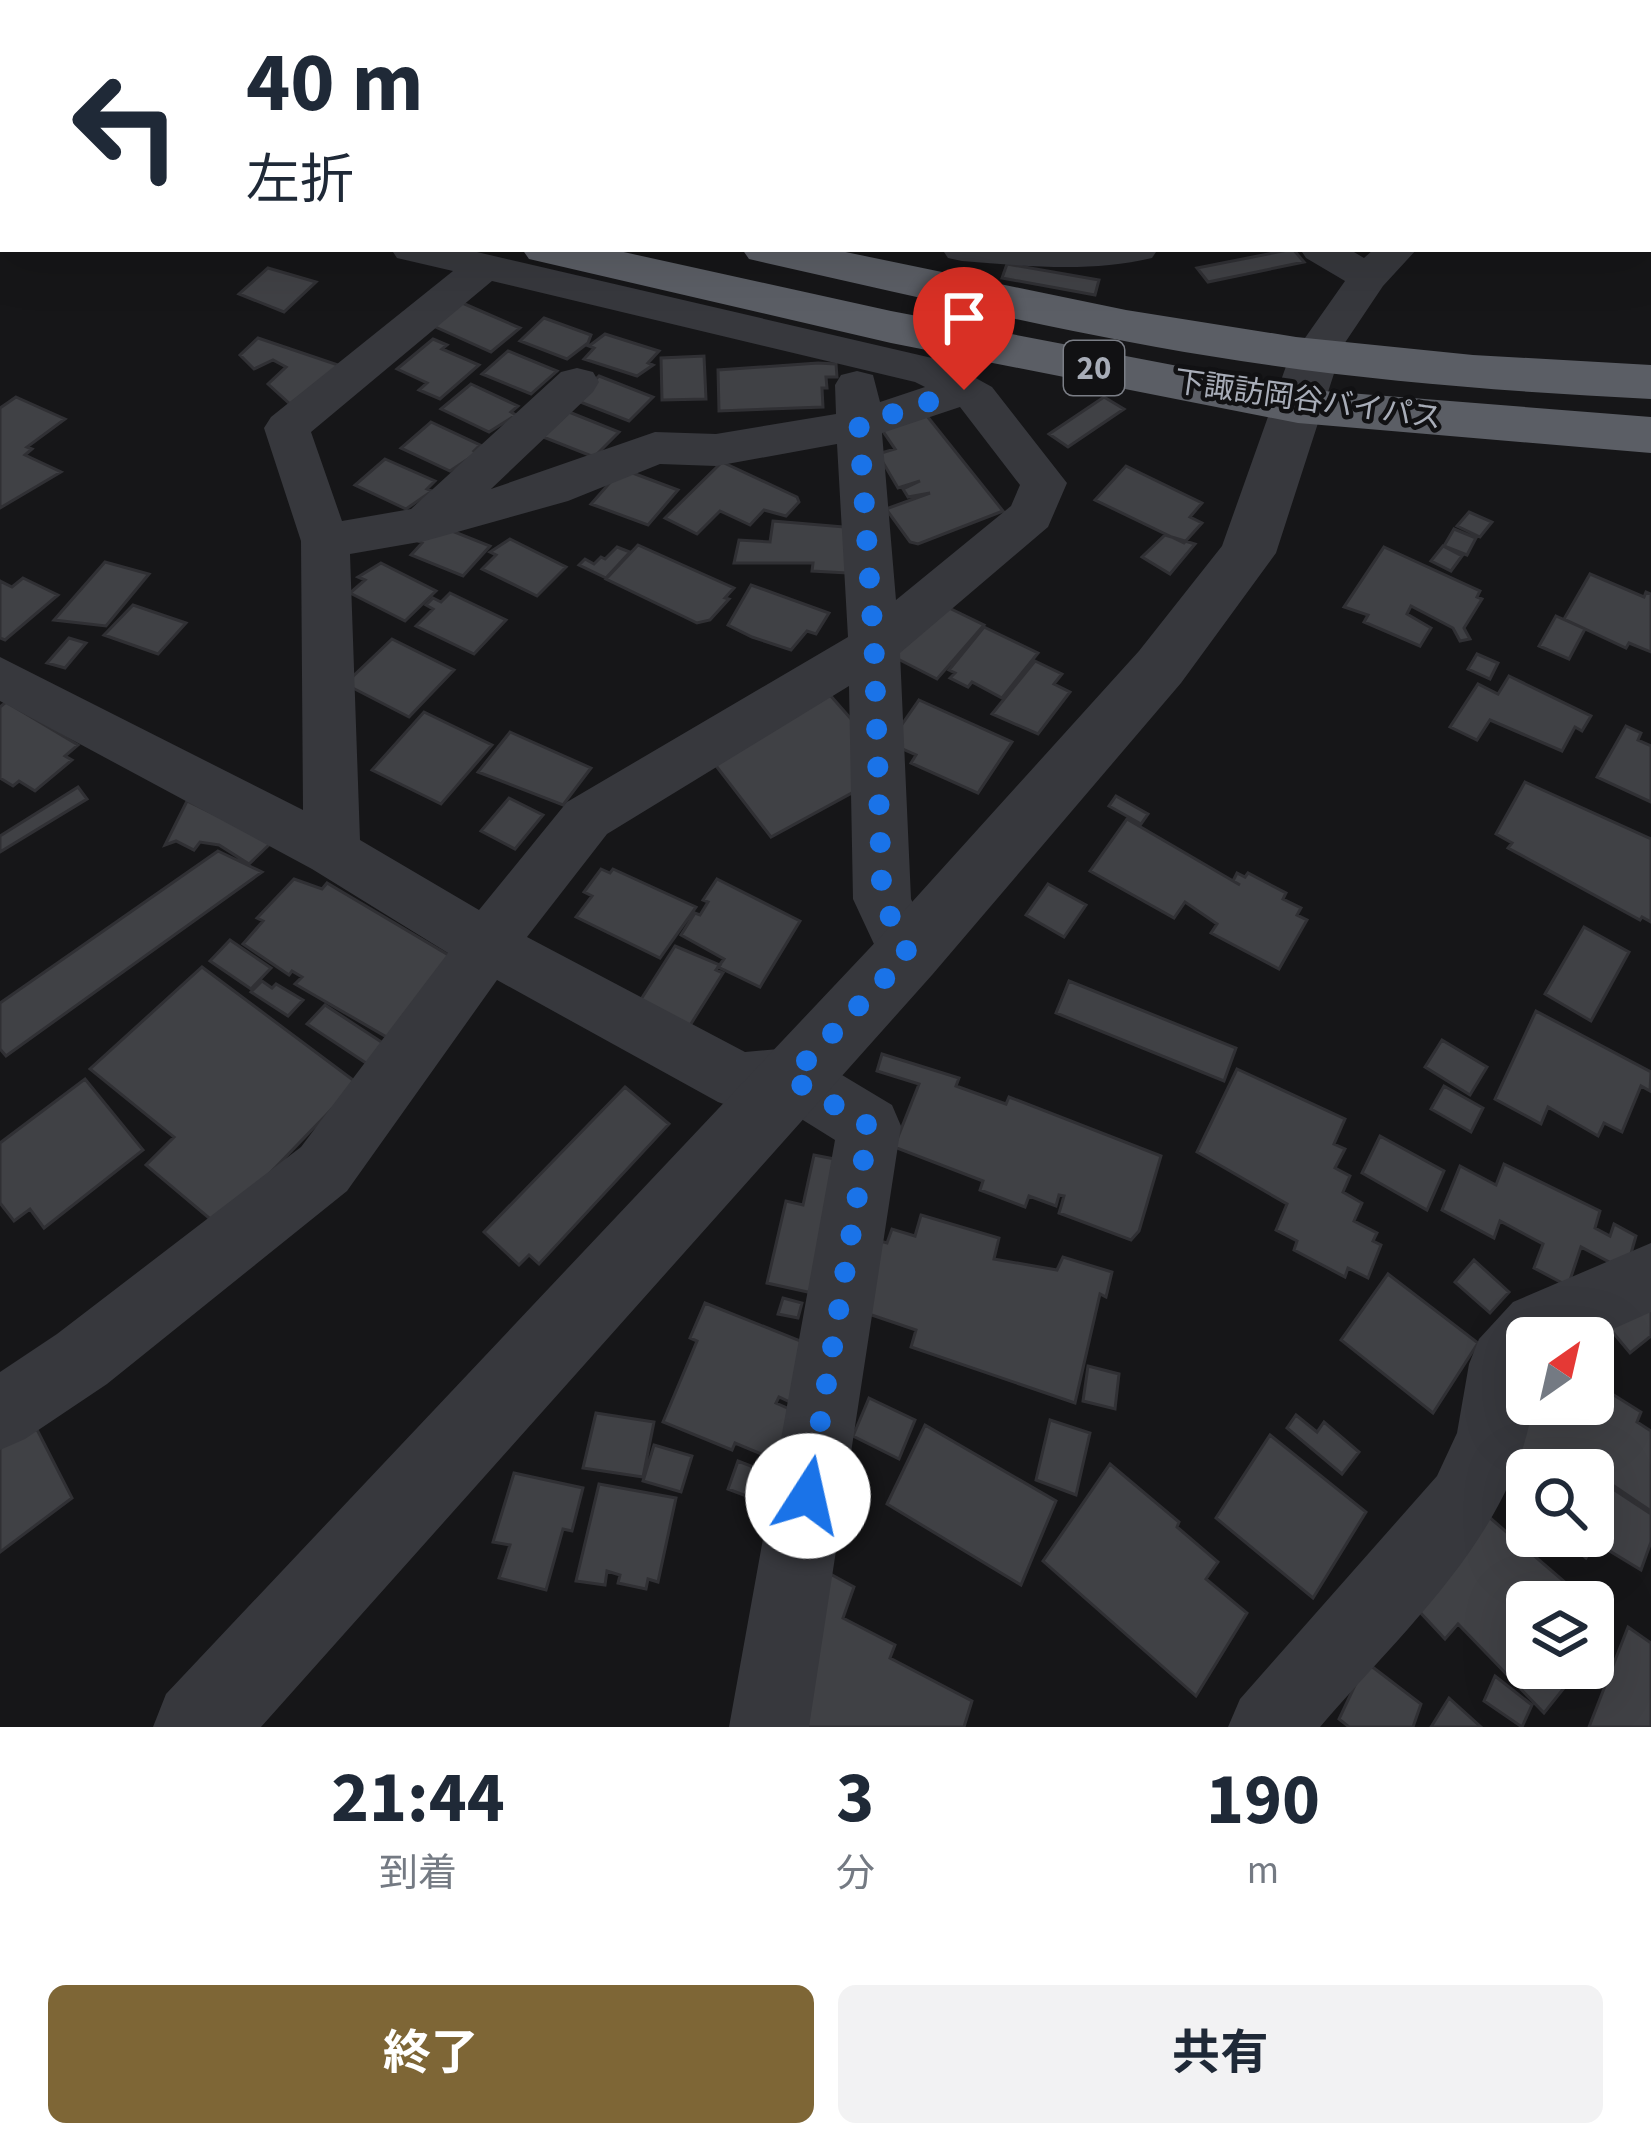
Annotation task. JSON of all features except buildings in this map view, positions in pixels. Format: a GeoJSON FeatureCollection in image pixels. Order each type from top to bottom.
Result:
{"type":"FeatureCollection","features":[{"type":"Feature","properties":{"kind":"highway","name":"下諏訪岡谷バイパス"},"geometry":{"type":"LineString","coordinates":[[559,252],[891,328],[1306,380],[1651,436]]}},
{"type":"Feature","properties":{"kind":"highway","name":"下諏訪岡谷バイパス"},"geometry":{"type":"LineString","coordinates":[[780,252],[1178,335],[1306,380],[1537,377],[1651,382]]}},
{"type":"Feature","properties":{"kind":"street"},"geometry":{"type":"LineString","coordinates":[[0,1414],[82,1359],[324,1168],[454,997],[486,945],[586,818],[874,646],[1031,515],[1044,483],[976,397],[929,370],[424,252]]}},
{"type":"Feature","properties":{"kind":"street"},"geometry":{"type":"LineString","coordinates":[[1006,252],[1064,256],[1106,252]]}},
{"type":"Feature","properties":{"kind":"street"},"geometry":{"type":"LineString","coordinates":[[199,1727],[908,954],[1160,667],[1248,553],[1306,380],[1383,263],[1334,252]]}},
{"type":"Feature","properties":{"kind":"street"},"geometry":{"type":"LineString","coordinates":[[332,852],[325,541],[287,428],[485,266]]}},
{"type":"Feature","properties":{"kind":"street"},"geometry":{"type":"LineString","coordinates":[[856,351],[874,646],[882,899],[908,954]]}},
{"type":"Feature","properties":{"kind":"street"},"geometry":{"type":"LineString","coordinates":[[425,524],[578,382]]}},
{"type":"Feature","properties":{"kind":"street"},"geometry":{"type":"LineString","coordinates":[[325,541],[425,524],[551,489],[655,448],[716,450],[859,425],[964,390]]}},
{"type":"Feature","properties":{"kind":"street"},"geometry":{"type":"LineString","coordinates":[[0,677],[332,852],[486,945],[740,1081],[790,1078],[869,1126],[770,1727]]}},
{"type":"Feature","properties":{"kind":"street"},"geometry":{"type":"LineString","coordinates":[[1561,1317],[1651,1277]]}},
{"type":"Feature","properties":{"kind":"street"},"geometry":{"type":"LineString","coordinates":[[1268,1727],[1463,1502],[1492,1438],[1506,1362]]}},
{"type":"Feature","properties":{"kind":"route"},"geometry":{"type":"LineString","coordinates":[[808,1496],[869,1126],[790,1078],[908,954],[882,899],[874,646],[859,425],[964,390]]}}]}
